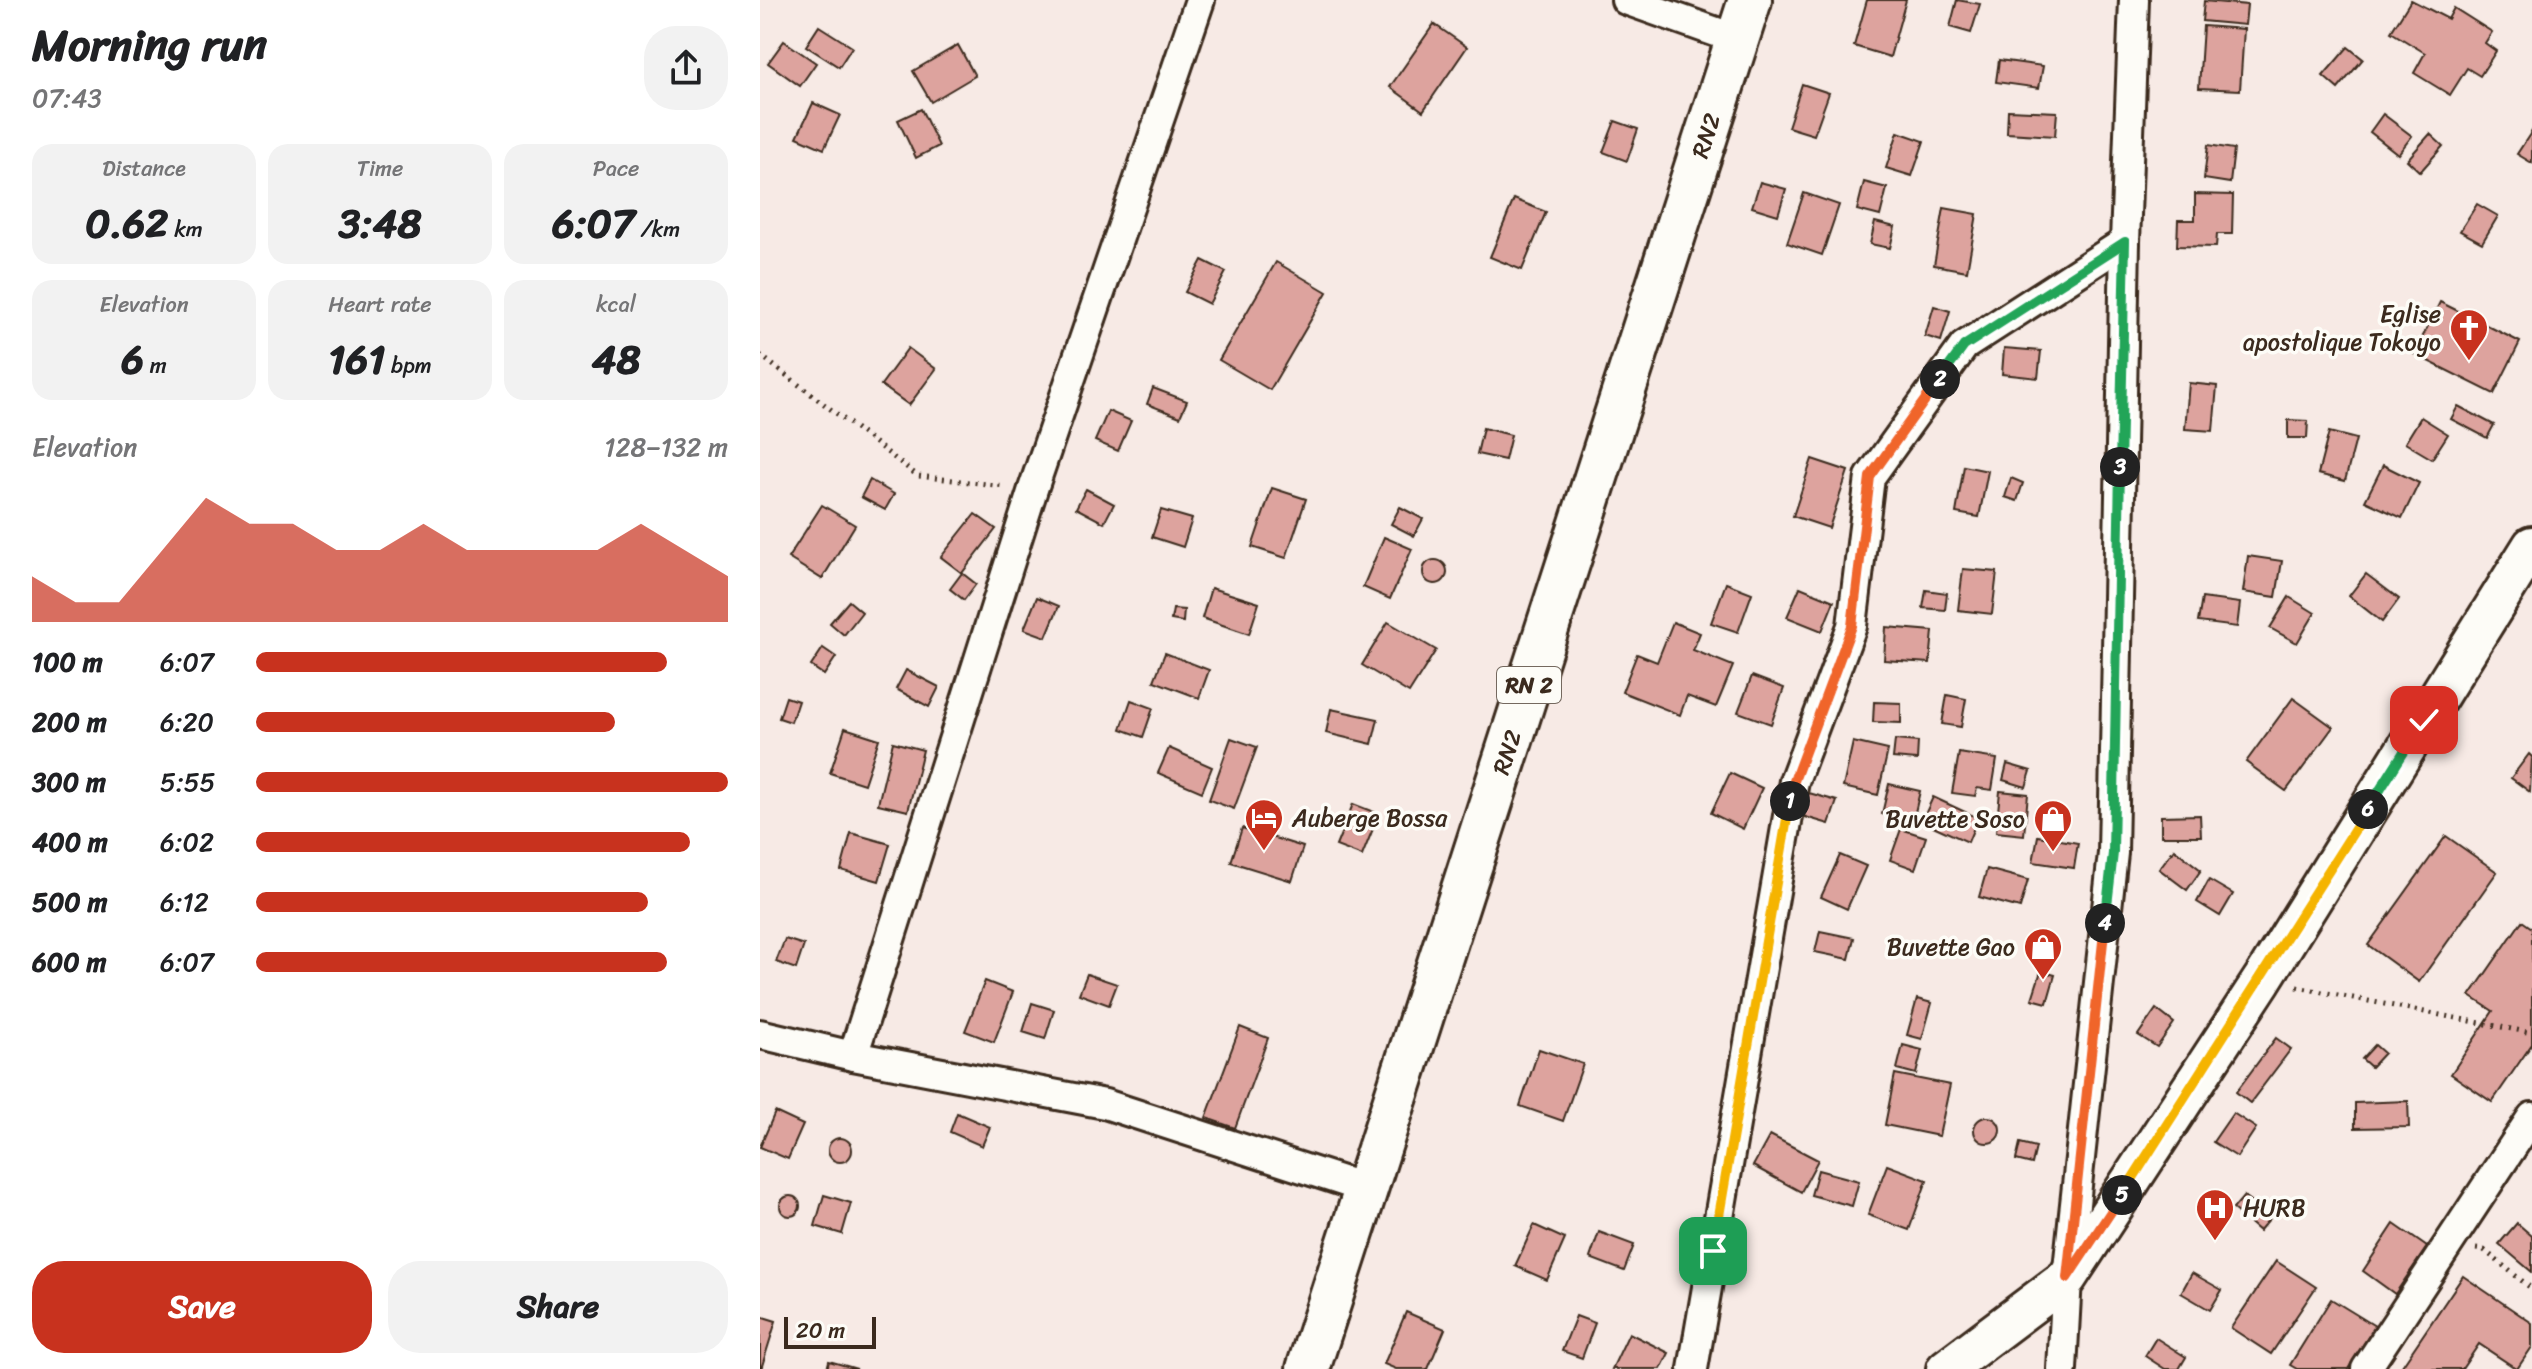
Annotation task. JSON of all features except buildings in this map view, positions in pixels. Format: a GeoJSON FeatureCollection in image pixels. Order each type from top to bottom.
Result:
{"type":"FeatureCollection","features":[{"type":"Feature","properties":{"kind":"main road","name":"RN2"},"geometry":{"type":"LineString","coordinates":[[1308,1369],[1750,0]]}},
{"type":"Feature","properties":{"kind":"street"},"geometry":{"type":"LineString","coordinates":[[853,1056],[1033,489],[1200,0]]}},
{"type":"Feature","properties":{"kind":"street"},"geometry":{"type":"LineString","coordinates":[[1626,0],[1736,39]]}},
{"type":"Feature","properties":{"kind":"street"},"geometry":{"type":"LineString","coordinates":[[2062,1369],[2067,1278],[2113,853],[2125,242],[2134,0]]}},
{"type":"Feature","properties":{"kind":"street"},"geometry":{"type":"LineString","coordinates":[[1693,1369],[1794,781],[1852,626],[1870,477],[1964,346],[2125,242]]}},
{"type":"Feature","properties":{"kind":"street"},"geometry":{"type":"LineString","coordinates":[[1946,1369],[2067,1278],[2262,980],[2532,546]]}},
{"type":"Feature","properties":{"kind":"street"},"geometry":{"type":"LineString","coordinates":[[760,1034],[853,1056],[1105,1104],[1367,1189]]}},
{"type":"Feature","properties":{"kind":"street"},"geometry":{"type":"LineString","coordinates":[[2366,1369],[2532,1117]]}},
{"type":"Feature","properties":{"kind":"path"},"geometry":{"type":"LineString","coordinates":[[760,355],[918,476],[1033,489]]}},
{"type":"Feature","properties":{"kind":"path"},"geometry":{"type":"LineString","coordinates":[[2262,980],[2532,1033]]}},
{"type":"Feature","properties":{"kind":"path"},"geometry":{"type":"LineString","coordinates":[[2447,1247],[2484,1250],[2532,1289]]}},
{"type":"Feature","properties":{"kind":"place","name":"Eglise apostolique Tokoyo"},"geometry":{"type":"Point","coordinates":[2469,362]}},
{"type":"Feature","properties":{"kind":"place","name":"Auberge Bossa"},"geometry":{"type":"Point","coordinates":[1264,852]}},
{"type":"Feature","properties":{"kind":"place","name":"Buvette Soso"},"geometry":{"type":"Point","coordinates":[2053,853]}},
{"type":"Feature","properties":{"kind":"place","name":"Buvette Gao"},"geometry":{"type":"Point","coordinates":[2043,981]}},
{"type":"Feature","properties":{"kind":"place","name":"HURB"},"geometry":{"type":"Point","coordinates":[2215,1242]}},
{"type":"Feature","properties":{"kind":"route"},"geometry":{"type":"LineString","coordinates":[[1713,1251],[1794,781],[1852,626],[1870,477],[1964,346],[2125,242],[2113,853],[2067,1278],[2262,980],[2424,720]]}}]}
